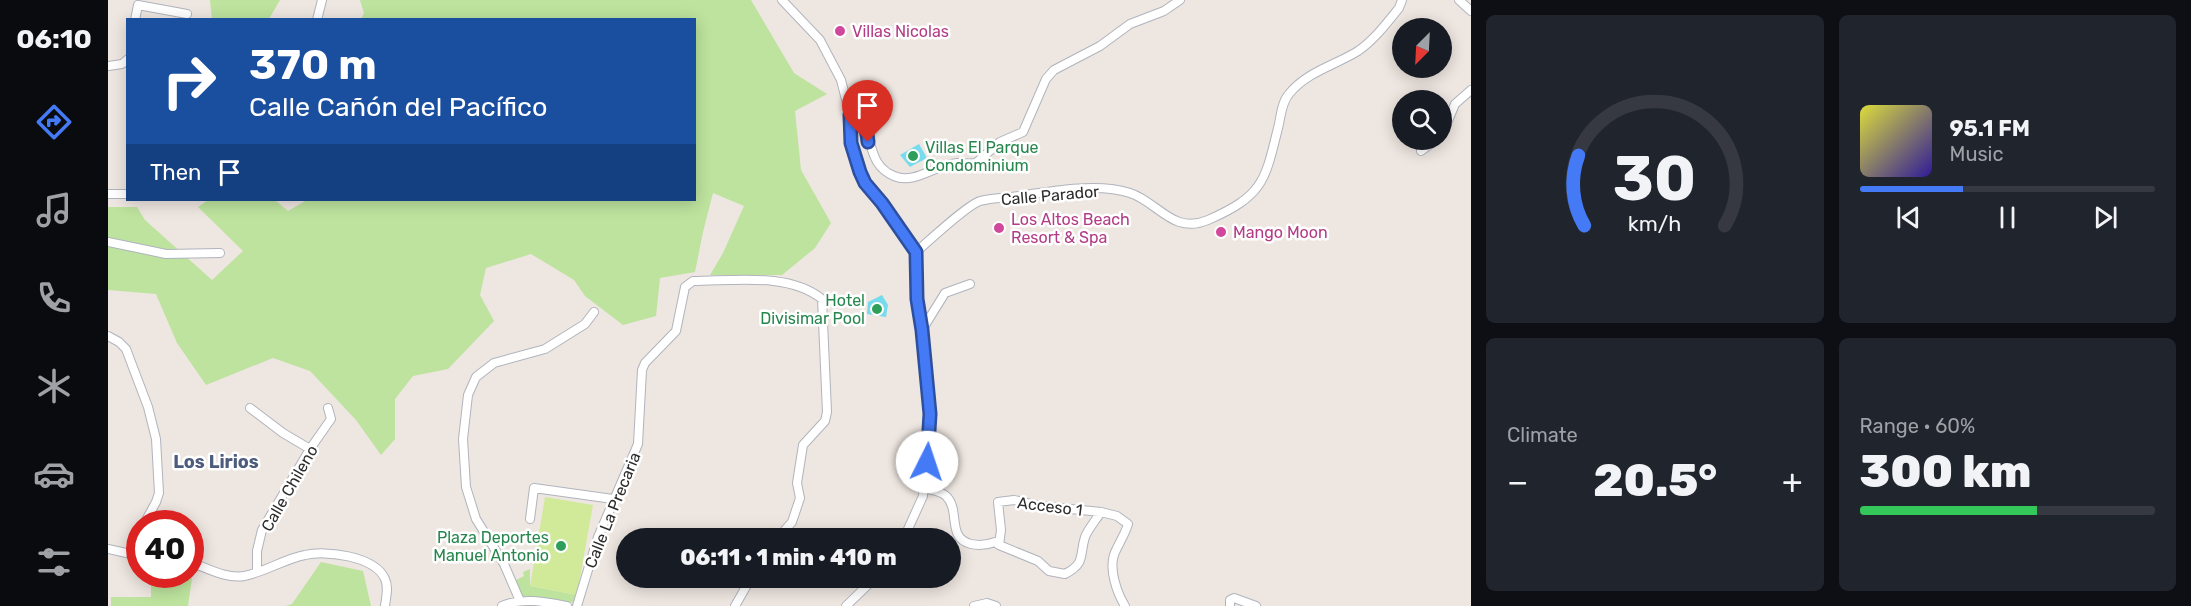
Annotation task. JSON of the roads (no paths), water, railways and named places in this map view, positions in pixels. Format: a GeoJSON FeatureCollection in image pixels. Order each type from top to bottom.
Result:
{"type":"FeatureCollection","features":[{"type":"Feature","properties":{"kind":"street"},"geometry":{"type":"LineString","coordinates":[[318,18],[322,0]]}},
{"type":"Feature","properties":{"kind":"street"},"geometry":{"type":"LineString","coordinates":[[782,0],[820,40],[841,80],[850,115],[851,143],[860,172],[865,183],[916,252],[917,299],[930,414],[924,488],[908,528]]}},
{"type":"Feature","properties":{"kind":"street"},"geometry":{"type":"LineString","coordinates":[[850,115],[859,119],[865,127],[874,160],[893,176],[905,180],[957,163],[976,163],[1000,142],[1023,132],[1046,79],[1054,70],[1100,46],[1130,24],[1164,11],[1180,0]]}},
{"type":"Feature","properties":{"kind":"street","name":"Calle Parador"},"geometry":{"type":"LineString","coordinates":[[916,252],[979,201],[1086,188],[1130,193],[1166,217],[1178,222],[1206,221],[1251,196],[1258,188],[1270,163],[1286,98],[1290,92],[1318,72],[1360,49],[1399,8],[1402,0]]}},
{"type":"Feature","properties":{"kind":"street"},"geometry":{"type":"LineString","coordinates":[[1459,0],[1471,11]]}},
{"type":"Feature","properties":{"kind":"street"},"geometry":{"type":"LineString","coordinates":[[135,18],[138,5],[187,14]]}},
{"type":"Feature","properties":{"kind":"street"},"geometry":{"type":"LineString","coordinates":[[108,66],[122,64],[126,61]]}},
{"type":"Feature","properties":{"kind":"street"},"geometry":{"type":"LineString","coordinates":[[1452,111],[1455,104],[1471,90]]}},
{"type":"Feature","properties":{"kind":"street"},"geometry":{"type":"LineString","coordinates":[[108,194],[126,195]]}},
{"type":"Feature","properties":{"kind":"street"},"geometry":{"type":"LineString","coordinates":[[108,242],[166,254],[220,253]]}},
{"type":"Feature","properties":{"kind":"street","name":"Calle La Precaria"},"geometry":{"type":"LineString","coordinates":[[577,606],[598,537],[639,444],[642,370],[645,363],[676,331],[685,287],[693,281],[780,281],[798,285],[822,299],[828,395],[825,421],[803,445],[797,483],[800,498],[792,522],[787,528]]}},
{"type":"Feature","properties":{"kind":"street"},"geometry":{"type":"LineString","coordinates":[[922,330],[945,293],[970,284]]}},
{"type":"Feature","properties":{"kind":"street"},"geometry":{"type":"LineString","coordinates":[[520,601],[504,564],[476,519],[466,488],[463,439],[468,395],[476,377],[494,363],[545,349],[585,324],[594,312]]}},
{"type":"Feature","properties":{"kind":"street"},"geometry":{"type":"LineString","coordinates":[[108,336],[126,349],[148,407],[156,439],[159,493],[152,510]]}},
{"type":"Feature","properties":{"kind":"street"},"geometry":{"type":"LineString","coordinates":[[250,408],[283,433],[310,449]]}},
{"type":"Feature","properties":{"kind":"street","name":"Calle Chileno"},"geometry":{"type":"LineString","coordinates":[[257,572],[257,551],[262,530],[310,449],[331,419],[328,408]]}},
{"type":"Feature","properties":{"kind":"street"},"geometry":{"type":"LineString","coordinates":[[530,519],[534,488],[613,499]]}},
{"type":"Feature","properties":{"kind":"street"},"geometry":{"type":"LineString","coordinates":[[924,488],[941,492],[948,497],[952,505],[954,526],[962,540],[982,545],[995,542],[1038,561],[1049,571],[1065,574],[1080,563],[1084,553],[1085,537],[1101,512]]}},
{"type":"Feature","properties":{"kind":"street","name":"Acceso 1"},"geometry":{"type":"LineString","coordinates":[[999,545],[1001,530],[998,502],[1014,500],[1040,506],[1101,512],[1118,516],[1128,524],[1123,540],[1114,554],[1112,570],[1120,599],[1125,606]]}},
{"type":"Feature","properties":{"kind":"street"},"geometry":{"type":"LineString","coordinates":[[108,549],[126,553]]}},
{"type":"Feature","properties":{"kind":"street"},"geometry":{"type":"LineString","coordinates":[[204,567],[226,575],[242,576],[302,555],[340,554],[371,565],[380,572],[385,578],[387,591],[385,606]]}},
{"type":"Feature","properties":{"kind":"street"},"geometry":{"type":"LineString","coordinates":[[735,606],[745,588]]}},
{"type":"Feature","properties":{"kind":"street"},"geometry":{"type":"LineString","coordinates":[[846,606],[865,588]]}},
{"type":"Feature","properties":{"kind":"street"},"geometry":{"type":"LineString","coordinates":[[1230,606],[1230,600],[1234,598],[1256,606]]}},
{"type":"Feature","properties":{"kind":"street"},"geometry":{"type":"LineString","coordinates":[[502,606],[520,601],[567,606]]}},
{"type":"Feature","properties":{"kind":"street"},"geometry":{"type":"LineString","coordinates":[[974,606],[987,603],[996,606]]}},
{"type":"Feature","properties":{"kind":"water","name":"Villas El Parque Condominium"},"geometry":{"type":"Polygon","coordinates":[[[919,144],[927,158],[910,167],[900,155],[919,144]]]}},
{"type":"Feature","properties":{"kind":"water","name":"Hotel Divisimar Pool"},"geometry":{"type":"Polygon","coordinates":[[[882,295],[888,305],[886,317],[867,314],[868,302],[882,295]]]}},
{"type":"Feature","properties":{"kind":"place","name":"Villas Nicolas"},"geometry":{"type":"Point","coordinates":[840,31]}},
{"type":"Feature","properties":{"kind":"place","name":"Villas El Parque Condominium"},"geometry":{"type":"Point","coordinates":[913,156]}},
{"type":"Feature","properties":{"kind":"place","name":"Los Altos Beach Resort & Spa"},"geometry":{"type":"Point","coordinates":[999,228]}},
{"type":"Feature","properties":{"kind":"place","name":"Mango Moon"},"geometry":{"type":"Point","coordinates":[1221,232]}},
{"type":"Feature","properties":{"kind":"place","name":"Hotel Divisimar Pool"},"geometry":{"type":"Point","coordinates":[877,309]}},
{"type":"Feature","properties":{"kind":"place","name":"Plaza Deportes Manuel Antonio"},"geometry":{"type":"Point","coordinates":[561,546]}},
{"type":"Feature","properties":{"kind":"district","name":"Los Lirios"},"geometry":{"type":"Point","coordinates":[216,462]}}]}
